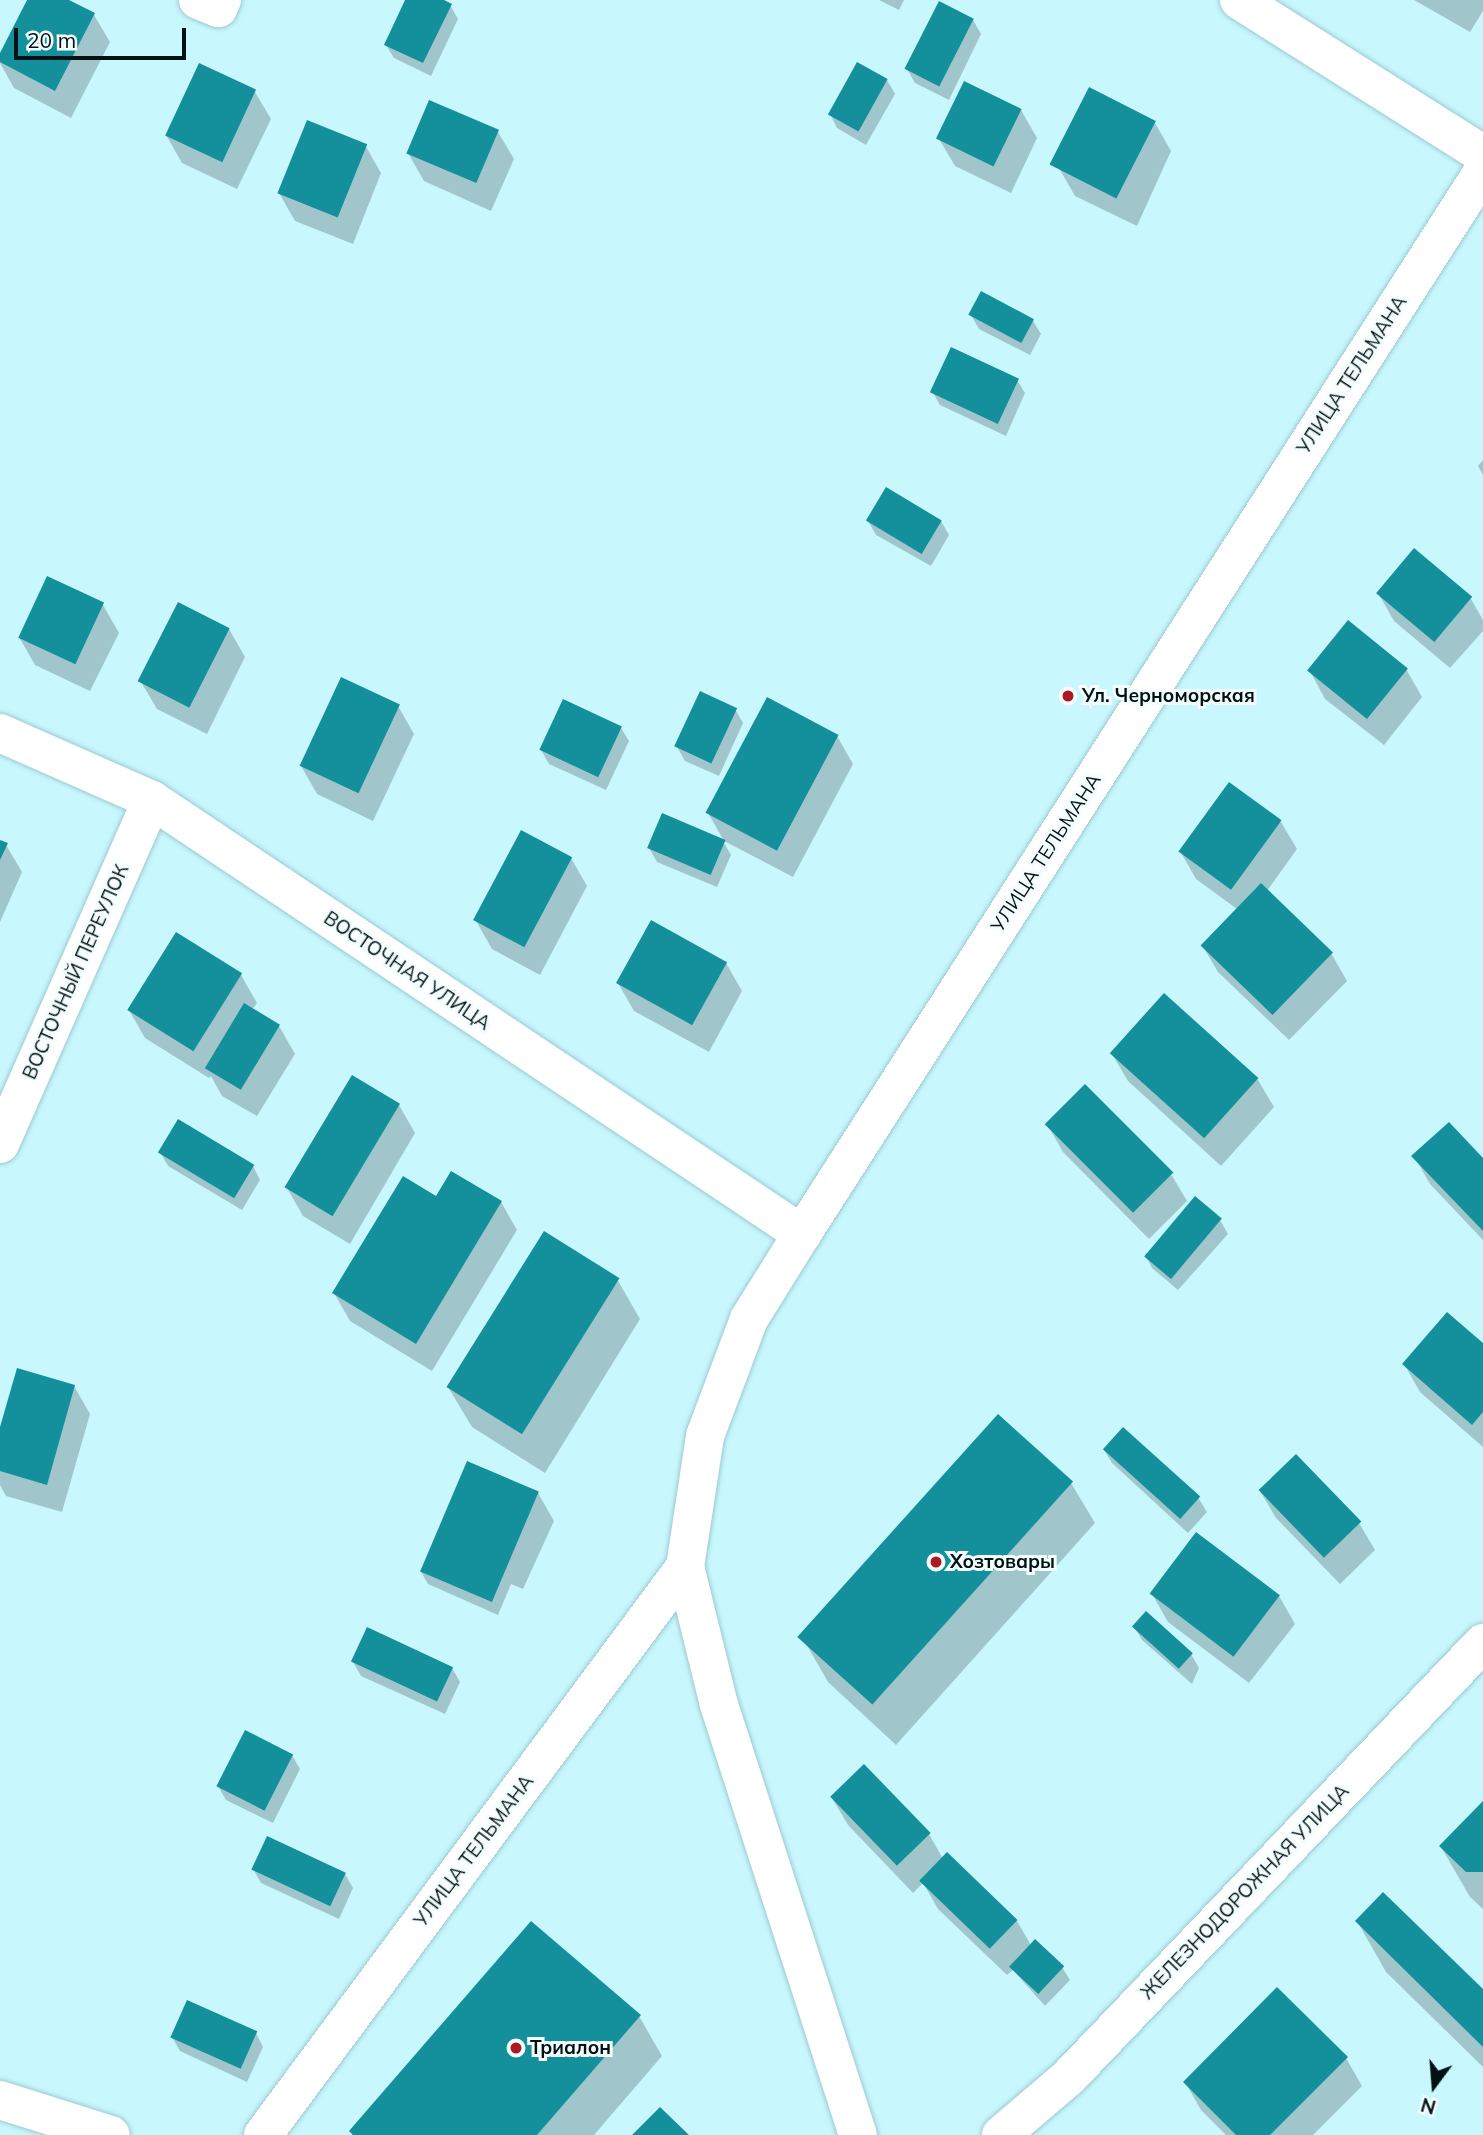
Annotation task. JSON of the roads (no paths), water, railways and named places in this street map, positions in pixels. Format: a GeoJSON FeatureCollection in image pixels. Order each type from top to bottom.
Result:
{"type":"FeatureCollection","features":[{"type":"Feature","properties":{"kind":"street"},"geometry":{"type":"LineString","coordinates":[[198,0],[218,8],[222,0]]}},
{"type":"Feature","properties":{"kind":"street"},"geometry":{"type":"LineString","coordinates":[[1239,0],[1483,154]]}},
{"type":"Feature","properties":{"kind":"street","name":"УЛИЦА ТЕЛЬМАНА"},"geometry":{"type":"LineString","coordinates":[[858,2135],[719,1705],[685,1567],[705,1436],[749,1320],[1483,171]]}},
{"type":"Feature","properties":{"kind":"street","name":"ВОСТОЧНАЯ УЛИЦА"},"geometry":{"type":"LineString","coordinates":[[0,733],[152,800],[802,1234]]}},
{"type":"Feature","properties":{"kind":"street","name":"ВОСТОЧНЫЙ ПЕРЕУЛОК"},"geometry":{"type":"LineString","coordinates":[[0,1144],[152,800]]}},
{"type":"Feature","properties":{"kind":"street","name":"УЛИЦА ТЕЛЬМАНА"},"geometry":{"type":"LineString","coordinates":[[263,2135],[685,1567]]}},
{"type":"Feature","properties":{"kind":"street","name":"ЖЕЛЕЗНОДОРОЖНАЯ УЛИЦА"},"geometry":{"type":"LineString","coordinates":[[1001,2135],[1069,2077],[1483,1643]]}},
{"type":"Feature","properties":{"kind":"street"},"geometry":{"type":"LineString","coordinates":[[0,2100],[111,2135]]}},
{"type":"Feature","properties":{"kind":"place","name":"Ул. Черноморская"},"geometry":{"type":"Point","coordinates":[1068,696]}},
{"type":"Feature","properties":{"kind":"place","name":"Хозтовары"},"geometry":{"type":"Point","coordinates":[936,1562]}},
{"type":"Feature","properties":{"kind":"place","name":"Триалон"},"geometry":{"type":"Point","coordinates":[516,2048]}}]}
